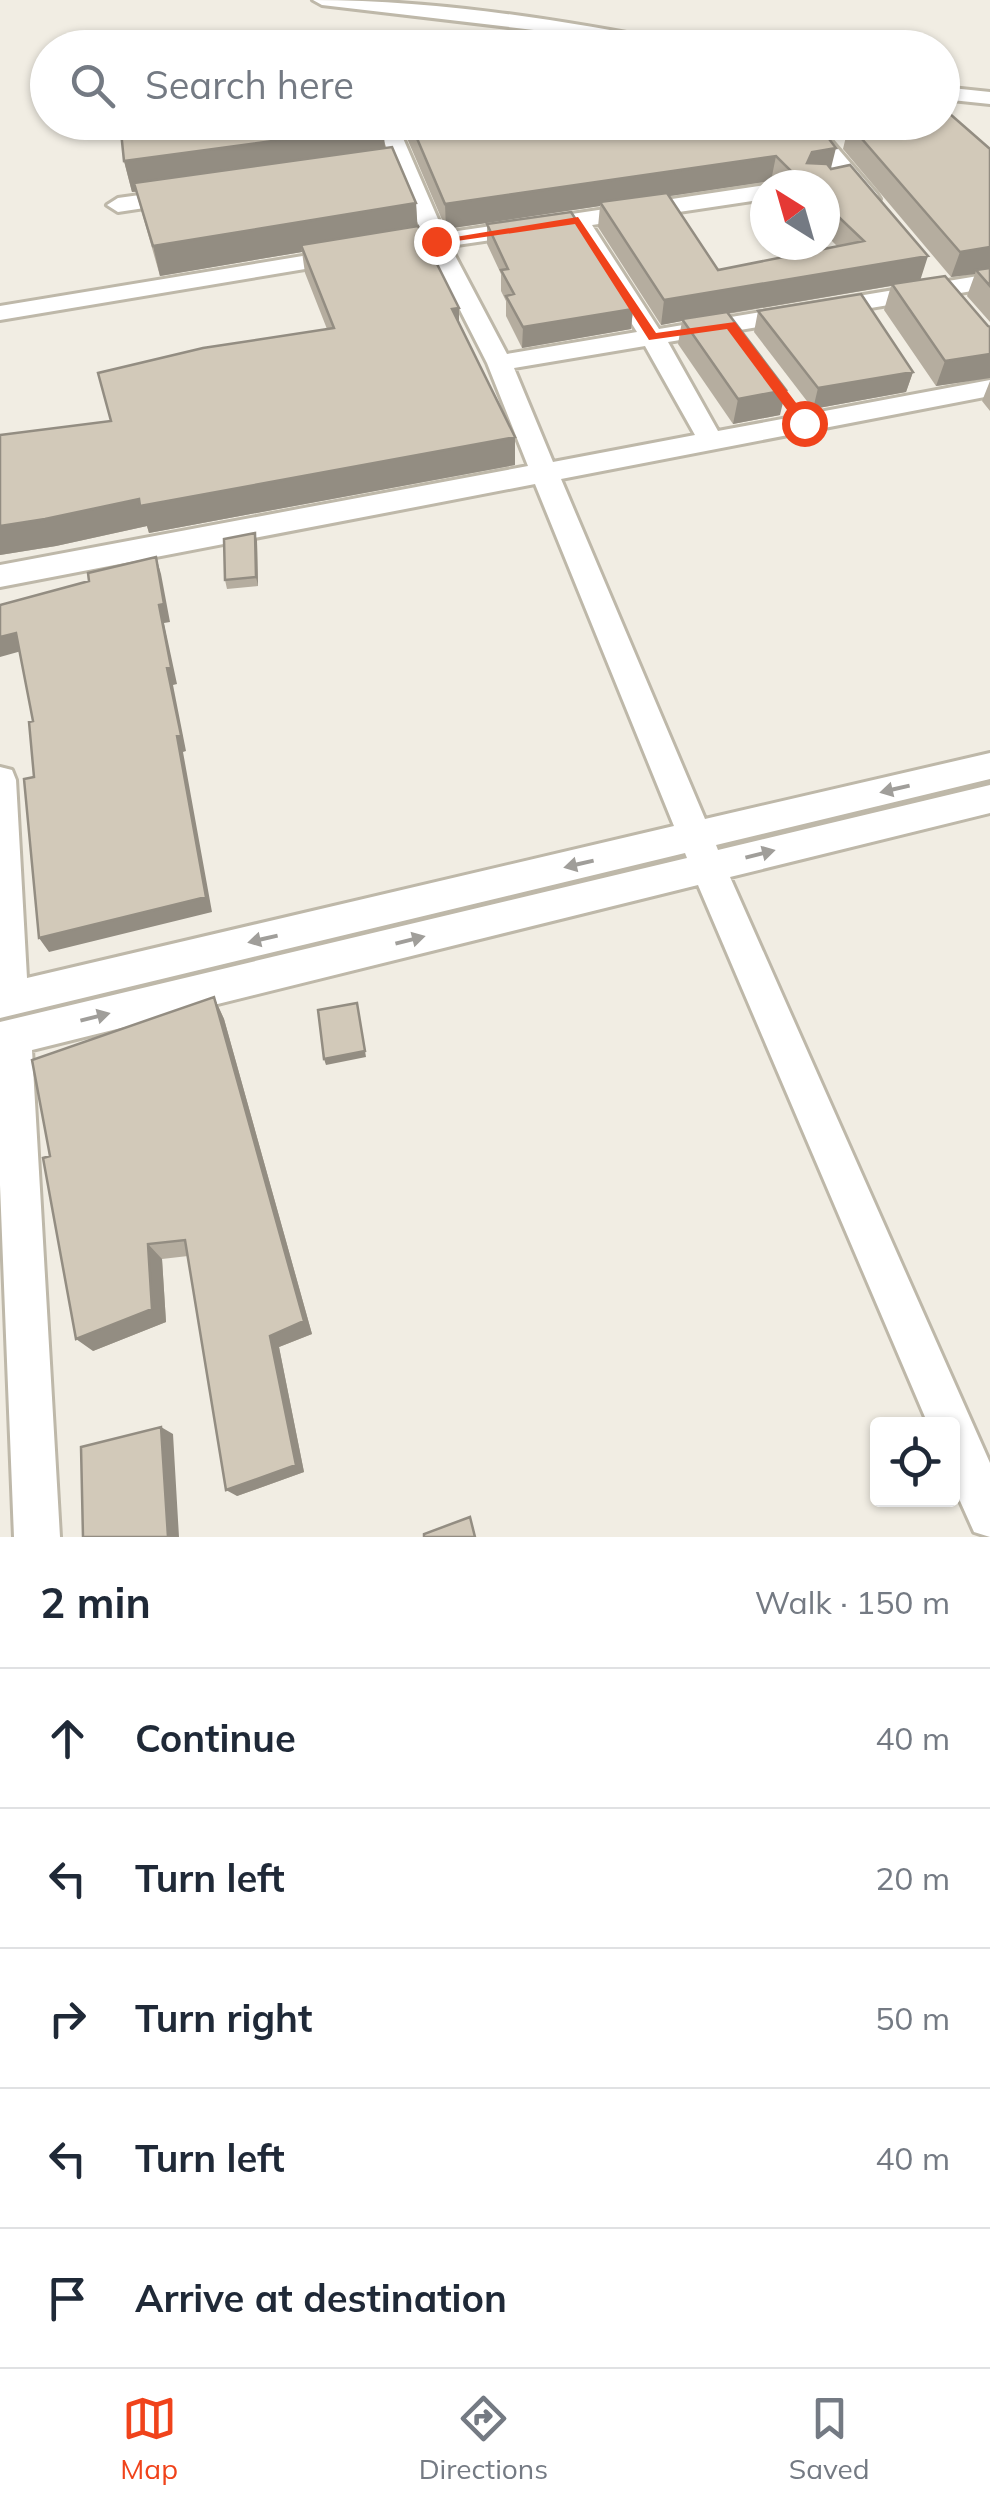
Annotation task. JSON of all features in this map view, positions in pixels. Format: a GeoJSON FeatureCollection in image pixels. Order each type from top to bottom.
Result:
{"type":"FeatureCollection","features":[{"type":"Feature","properties":{"kind":"street"},"geometry":{"type":"LineString","coordinates":[[322,0],[582,30]]}},
{"type":"Feature","properties":{"kind":"street"},"geometry":{"type":"LineString","coordinates":[[960,96],[985,100]]}},
{"type":"Feature","properties":{"kind":"street"},"geometry":{"type":"LineString","coordinates":[[390,140],[395,167],[499,364],[702,852],[947,1417]]}},
{"type":"Feature","properties":{"kind":"street"},"geometry":{"type":"LineString","coordinates":[[816,140],[843,181],[887,220]]}},
{"type":"Feature","properties":{"kind":"street"},"geometry":{"type":"LineString","coordinates":[[118,205],[214,192]]}},
{"type":"Feature","properties":{"kind":"street"},"geometry":{"type":"LineString","coordinates":[[398,247],[750,194]]}},
{"type":"Feature","properties":{"kind":"street"},"geometry":{"type":"LineString","coordinates":[[578,220],[653,338],[711,441]]}},
{"type":"Feature","properties":{"kind":"street"},"geometry":{"type":"LineString","coordinates":[[0,313],[360,253]]}},
{"type":"Feature","properties":{"kind":"street"},"geometry":{"type":"LineString","coordinates":[[499,364],[730,325],[868,310],[938,281],[990,280]]}},
{"type":"Feature","properties":{"kind":"street"},"geometry":{"type":"LineString","coordinates":[[938,281],[967,316]]}},
{"type":"Feature","properties":{"kind":"street"},"geometry":{"type":"LineString","coordinates":[[730,325],[752,353]]}},
{"type":"Feature","properties":{"kind":"street"},"geometry":{"type":"LineString","coordinates":[[0,576],[804,423],[922,392],[990,388]]}},
{"type":"Feature","properties":{"kind":"street"},"geometry":{"type":"LineString","coordinates":[[783,395],[804,423]]}},
{"type":"Feature","properties":{"kind":"street"},"geometry":{"type":"LineString","coordinates":[[702,852],[990,766]]}},
{"type":"Feature","properties":{"kind":"street"},"geometry":{"type":"LineString","coordinates":[[0,780],[6,1019],[37,1537]]}},
{"type":"Feature","properties":{"kind":"street"},"geometry":{"type":"LineString","coordinates":[[6,1019],[702,852],[990,799]]}},
{"type":"Feature","properties":{"kind":"street"},"geometry":{"type":"LineString","coordinates":[[960,1448],[990,1516]]}},
{"type":"Feature","properties":{"kind":"building"},"geometry":{"type":"Polygon","coordinates":[[[960,123],[990,149],[990,247],[960,252],[863,140],[960,140],[960,123]]]}},
{"type":"Feature","properties":{"kind":"building"},"geometry":{"type":"Polygon","coordinates":[[[122,140],[279,140],[124,161],[122,140]]]}},
{"type":"Feature","properties":{"kind":"building"},"geometry":{"type":"Polygon","coordinates":[[[418,140],[830,140],[836,148],[812,152],[807,163],[827,164],[831,169],[850,165],[928,256],[664,300],[600,202],[667,193],[718,270],[768,260],[840,260],[840,246],[864,241],[840,218],[840,170],[790,170],[776,156],[445,204],[418,140]]]}},
{"type":"Feature","properties":{"kind":"building"},"geometry":{"type":"Polygon","coordinates":[[[392,147],[416,203],[153,246],[134,183],[392,147]]]}},
{"type":"Feature","properties":{"kind":"building"},"geometry":{"type":"Polygon","coordinates":[[[571,212],[633,309],[523,327],[506,296],[514,294],[501,270],[508,269],[487,224],[571,212]]]}},
{"type":"Feature","properties":{"kind":"building"},"geometry":{"type":"Polygon","coordinates":[[[418,226],[459,308],[452,309],[515,437],[140,506],[139,499],[0,526],[0,435],[111,421],[98,373],[203,348],[334,328],[301,245],[418,226]]]}},
{"type":"Feature","properties":{"kind":"building"},"geometry":{"type":"Polygon","coordinates":[[[990,268],[990,286],[976,270],[990,268]]]}},
{"type":"Feature","properties":{"kind":"building"},"geometry":{"type":"Polygon","coordinates":[[[945,276],[990,327],[990,354],[945,361],[892,284],[945,276]]]}},
{"type":"Feature","properties":{"kind":"building"},"geometry":{"type":"Polygon","coordinates":[[[861,294],[913,372],[818,388],[758,311],[861,294]]]}},
{"type":"Feature","properties":{"kind":"building"},"geometry":{"type":"Polygon","coordinates":[[[727,312],[786,390],[738,399],[682,319],[727,312]]]}},
{"type":"Feature","properties":{"kind":"building"},"geometry":{"type":"Polygon","coordinates":[[[255,533],[256,577],[225,580],[224,539],[255,533]]]}},
{"type":"Feature","properties":{"kind":"building"},"geometry":{"type":"Polygon","coordinates":[[[156,557],[164,604],[159,605],[171,667],[167,668],[181,735],[177,736],[206,897],[39,938],[24,779],[34,777],[29,722],[33,721],[16,633],[0,637],[0,605],[89,581],[88,573],[156,557]]]}},
{"type":"Feature","properties":{"kind":"building"},"geometry":{"type":"Polygon","coordinates":[[[214,997],[304,1321],[270,1336],[296,1465],[226,1490],[185,1240],[148,1244],[152,1309],[76,1339],[43,1158],[50,1156],[32,1060],[214,997]]]}},
{"type":"Feature","properties":{"kind":"building"},"geometry":{"type":"Polygon","coordinates":[[[357,1003],[365,1051],[324,1059],[318,1010],[357,1003]]]}},
{"type":"Feature","properties":{"kind":"building"},"geometry":{"type":"Polygon","coordinates":[[[161,1427],[168,1537],[83,1537],[81,1447],[161,1427]]]}},
{"type":"Feature","properties":{"kind":"building"},"geometry":{"type":"Polygon","coordinates":[[[470,1517],[475,1537],[424,1537],[424,1534],[470,1517]]]}},
{"type":"Feature","properties":{"kind":"route"},"geometry":{"type":"LineString","coordinates":[[436,241],[578,220],[653,338],[730,325],[804,423]]}}]}
